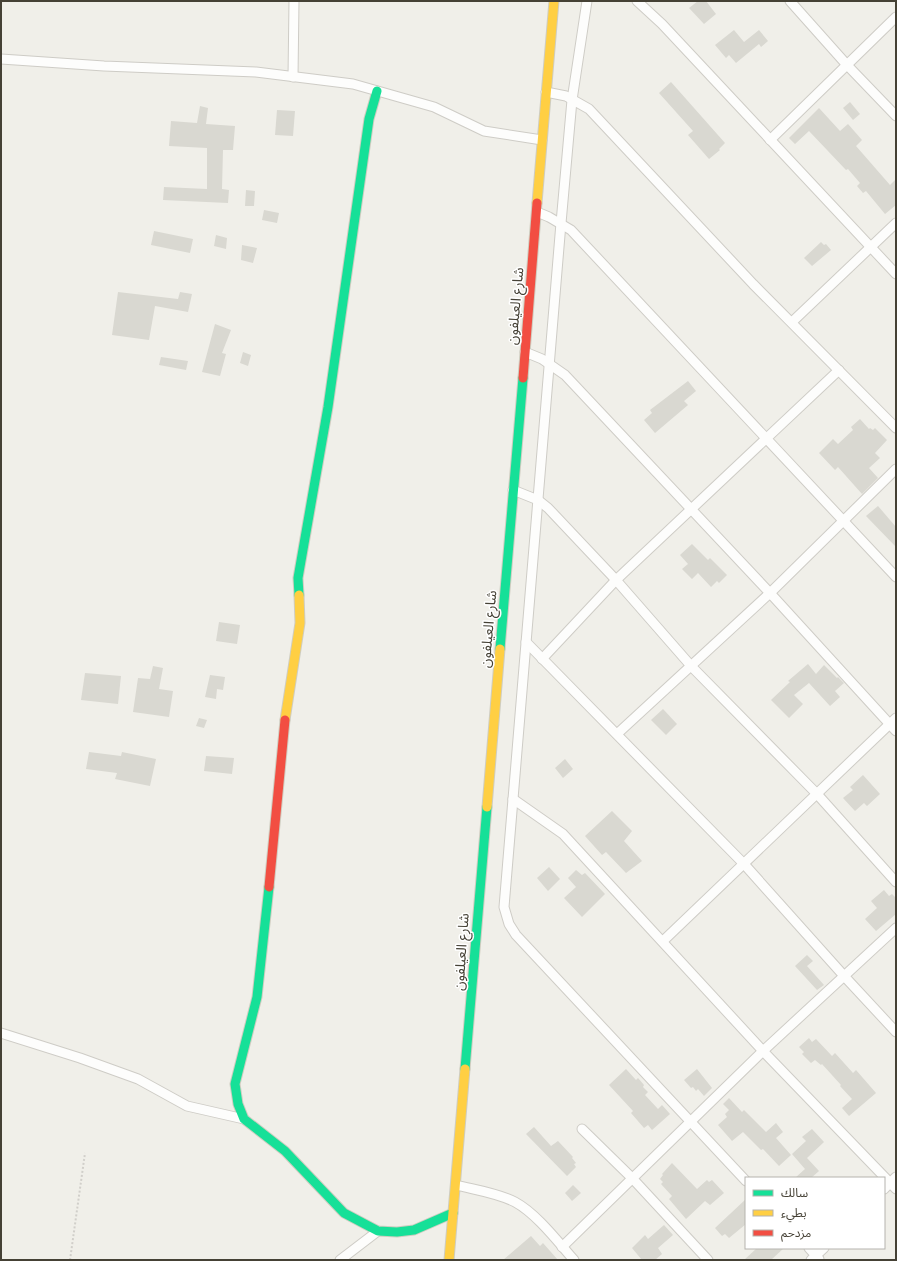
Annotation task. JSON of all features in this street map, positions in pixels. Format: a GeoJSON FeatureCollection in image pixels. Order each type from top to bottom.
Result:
{"type":"FeatureCollection","features":[{"type":"Feature","properties":{"kind":"main road","name":"شارع العيلفون"},"geometry":{"type":"LineString","coordinates":[[449,1260],[554,1]]}},
{"type":"Feature","properties":{"kind":"main road"},"geometry":{"type":"LineString","coordinates":[[377,91],[369,119],[328,407],[298,578],[300,623],[283,735],[262,964],[257,997],[235,1084],[238,1104],[244,1119],[252,1128],[285,1151],[344,1213],[378,1231],[414,1230],[454,1213]]}},
{"type":"Feature","properties":{"kind":"street"},"geometry":{"type":"LineString","coordinates":[[293,77],[294,1]]}},
{"type":"Feature","properties":{"kind":"street"},"geometry":{"type":"LineString","coordinates":[[587,1],[572,100],[548,364],[504,907],[512,930],[745,1180]]}},
{"type":"Feature","properties":{"kind":"street"},"geometry":{"type":"LineString","coordinates":[[637,1],[662,24],[896,274]]}},
{"type":"Feature","properties":{"kind":"street"},"geometry":{"type":"LineString","coordinates":[[790,1],[847,65],[896,116]]}},
{"type":"Feature","properties":{"kind":"street"},"geometry":{"type":"LineString","coordinates":[[770,140],[896,17]]}},
{"type":"Feature","properties":{"kind":"street"},"geometry":{"type":"LineString","coordinates":[[1,60],[256,72],[353,84],[414,100],[434,107],[484,131],[542,140]]}},
{"type":"Feature","properties":{"kind":"street"},"geometry":{"type":"LineString","coordinates":[[546,92],[566,96],[589,110],[748,278],[896,428]]}},
{"type":"Feature","properties":{"kind":"street"},"geometry":{"type":"LineString","coordinates":[[536,212],[561,223],[571,230],[765,439],[896,577]]}},
{"type":"Feature","properties":{"kind":"street"},"geometry":{"type":"LineString","coordinates":[[792,322],[871,248],[896,222]]}},
{"type":"Feature","properties":{"kind":"street"},"geometry":{"type":"LineString","coordinates":[[525,352],[565,375],[689,509],[893,721],[896,731]]}},
{"type":"Feature","properties":{"kind":"street"},"geometry":{"type":"LineString","coordinates":[[542,658],[616,580],[689,509],[839,370]]}},
{"type":"Feature","properties":{"kind":"street"},"geometry":{"type":"LineString","coordinates":[[617,734],[692,667],[770,593],[896,469]]}},
{"type":"Feature","properties":{"kind":"street"},"geometry":{"type":"LineString","coordinates":[[513,490],[538,500],[548,508],[616,580],[692,667],[817,794],[896,882]]}},
{"type":"Feature","properties":{"kind":"street"},"geometry":{"type":"LineString","coordinates":[[526,642],[744,864],[896,1032]]}},
{"type":"Feature","properties":{"kind":"street"},"geometry":{"type":"LineString","coordinates":[[663,942],[893,721]]}},
{"type":"Feature","properties":{"kind":"street"},"geometry":{"type":"LineString","coordinates":[[513,799],[563,834],[763,1051],[892,1184]]}},
{"type":"Feature","properties":{"kind":"street"},"geometry":{"type":"LineString","coordinates":[[562,1247],[632,1178],[691,1123],[763,1051],[845,977],[896,928]]}},
{"type":"Feature","properties":{"kind":"street"},"geometry":{"type":"LineString","coordinates":[[1,1034],[80,1058],[138,1079],[187,1106],[244,1119]]}},
{"type":"Feature","properties":{"kind":"street"},"geometry":{"type":"LineString","coordinates":[[582,1129],[632,1178],[708,1260]]}},
{"type":"Feature","properties":{"kind":"street"},"geometry":{"type":"LineString","coordinates":[[456,1185],[500,1196],[516,1203],[530,1213],[574,1260]]}},
{"type":"Feature","properties":{"kind":"street"},"geometry":{"type":"LineString","coordinates":[[340,1260],[378,1231]]}},
{"type":"Feature","properties":{"kind":"street"},"geometry":{"type":"LineString","coordinates":[[810,1249],[816,1259],[823,1249]]}},
{"type":"Feature","properties":{"kind":"path"},"geometry":{"type":"LineString","coordinates":[[70,1260],[85,1154]]}},
{"type":"Feature","properties":{"kind":"building"},"geometry":{"type":"Polygon","coordinates":[[[698,1],[706,1],[716,14],[704,24],[689,8],[698,1]]]}},
{"type":"Feature","properties":{"kind":"building"},"geometry":{"type":"Polygon","coordinates":[[[734,30],[744,42],[759,30],[768,41],[761,47],[759,44],[736,63],[729,55],[726,58],[715,45],[734,30]]]}},
{"type":"Feature","properties":{"kind":"building"},"geometry":{"type":"Polygon","coordinates":[[[671,82],[725,143],[719,149],[720,150],[709,159],[688,135],[693,131],[659,93],[671,82]]]}},
{"type":"Feature","properties":{"kind":"building"},"geometry":{"type":"Polygon","coordinates":[[[850,102],[860,114],[853,120],[843,108],[850,102]]]}},
{"type":"Feature","properties":{"kind":"building"},"geometry":{"type":"Polygon","coordinates":[[[200,106],[208,108],[206,124],[235,126],[233,150],[223,150],[222,189],[229,190],[228,203],[163,200],[164,187],[207,189],[207,148],[169,146],[171,121],[197,123],[200,106]]]}},
{"type":"Feature","properties":{"kind":"building"},"geometry":{"type":"Polygon","coordinates":[[[819,108],[840,131],[848,124],[862,140],[856,146],[890,185],[896,179],[896,205],[885,214],[866,191],[863,193],[857,186],[860,183],[848,169],[846,170],[809,131],[795,144],[789,138],[819,108]]]}},
{"type":"Feature","properties":{"kind":"building"},"geometry":{"type":"Polygon","coordinates":[[[277,110],[295,111],[293,136],[275,135],[277,110]]]}},
{"type":"Feature","properties":{"kind":"building"},"geometry":{"type":"Polygon","coordinates":[[[246,190],[255,191],[254,206],[245,206],[246,190]]]}},
{"type":"Feature","properties":{"kind":"building"},"geometry":{"type":"Polygon","coordinates":[[[264,210],[279,213],[277,223],[262,220],[264,210]]]}},
{"type":"Feature","properties":{"kind":"building"},"geometry":{"type":"Polygon","coordinates":[[[154,231],[193,239],[190,253],[151,245],[154,231]]]}},
{"type":"Feature","properties":{"kind":"building"},"geometry":{"type":"Polygon","coordinates":[[[216,235],[227,238],[226,249],[214,246],[216,235]]]}},
{"type":"Feature","properties":{"kind":"building"},"geometry":{"type":"Polygon","coordinates":[[[821,242],[824,245],[826,244],[831,250],[812,266],[804,258],[821,242]]]}},
{"type":"Feature","properties":{"kind":"building"},"geometry":{"type":"Polygon","coordinates":[[[242,245],[257,248],[253,263],[241,260],[242,245]]]}},
{"type":"Feature","properties":{"kind":"building"},"geometry":{"type":"Polygon","coordinates":[[[118,292],[178,299],[180,292],[192,294],[188,312],[155,306],[149,340],[112,335],[118,292]]]}},
{"type":"Feature","properties":{"kind":"building"},"geometry":{"type":"Polygon","coordinates":[[[215,324],[231,330],[222,353],[226,354],[220,376],[202,372],[215,324]]]}},
{"type":"Feature","properties":{"kind":"building"},"geometry":{"type":"Polygon","coordinates":[[[243,352],[251,355],[248,366],[240,363],[243,352]]]}},
{"type":"Feature","properties":{"kind":"building"},"geometry":{"type":"Polygon","coordinates":[[[161,357],[188,361],[186,370],[159,365],[161,357]]]}},
{"type":"Feature","properties":{"kind":"building"},"geometry":{"type":"Polygon","coordinates":[[[688,381],[696,391],[684,401],[688,405],[655,433],[644,420],[652,413],[650,410],[688,381]]]}},
{"type":"Feature","properties":{"kind":"building"},"geometry":{"type":"Polygon","coordinates":[[[860,419],[869,429],[870,428],[873,430],[875,428],[887,440],[875,453],[880,458],[869,468],[878,478],[862,494],[838,467],[835,470],[819,453],[833,439],[838,444],[853,430],[851,427],[860,419]]]}},
{"type":"Feature","properties":{"kind":"building"},"geometry":{"type":"Polygon","coordinates":[[[878,506],[896,527],[896,547],[866,516],[878,506]]]}},
{"type":"Feature","properties":{"kind":"building"},"geometry":{"type":"Polygon","coordinates":[[[692,544],[708,560],[710,558],[727,575],[719,583],[717,581],[711,587],[698,573],[692,579],[682,569],[688,564],[680,555],[692,544]]]}},
{"type":"Feature","properties":{"kind":"building"},"geometry":{"type":"Polygon","coordinates":[[[219,622],[240,625],[237,644],[216,641],[219,622]]]}},
{"type":"Feature","properties":{"kind":"building"},"geometry":{"type":"Polygon","coordinates":[[[808,664],[816,674],[824,665],[844,683],[835,691],[840,697],[830,706],[809,683],[794,695],[803,704],[789,718],[771,700],[790,682],[788,681],[808,664]]]}},
{"type":"Feature","properties":{"kind":"building"},"geometry":{"type":"Polygon","coordinates":[[[153,666],[163,668],[159,689],[173,691],[169,717],[133,712],[138,678],[150,679],[153,666]]]}},
{"type":"Feature","properties":{"kind":"building"},"geometry":{"type":"Polygon","coordinates":[[[85,673],[121,676],[118,704],[81,700],[85,673]]]}},
{"type":"Feature","properties":{"kind":"building"},"geometry":{"type":"Polygon","coordinates":[[[210,675],[225,677],[223,690],[217,689],[216,699],[205,697],[210,675]]]}},
{"type":"Feature","properties":{"kind":"building"},"geometry":{"type":"Polygon","coordinates":[[[663,709],[677,724],[666,735],[651,720],[663,709]]]}},
{"type":"Feature","properties":{"kind":"building"},"geometry":{"type":"Polygon","coordinates":[[[199,718],[207,720],[204,728],[196,726],[199,718]]]}},
{"type":"Feature","properties":{"kind":"building"},"geometry":{"type":"Polygon","coordinates":[[[89,752],[121,756],[122,752],[156,759],[150,786],[115,779],[117,773],[86,769],[89,752]]]}},
{"type":"Feature","properties":{"kind":"building"},"geometry":{"type":"Polygon","coordinates":[[[206,756],[234,758],[232,774],[204,771],[206,756]]]}},
{"type":"Feature","properties":{"kind":"building"},"geometry":{"type":"Polygon","coordinates":[[[565,759],[573,769],[563,778],[555,768],[565,759]]]}},
{"type":"Feature","properties":{"kind":"building"},"geometry":{"type":"Polygon","coordinates":[[[863,775],[880,794],[867,806],[864,803],[855,811],[843,798],[853,790],[850,787],[863,775]]]}},
{"type":"Feature","properties":{"kind":"building"},"geometry":{"type":"Polygon","coordinates":[[[612,811],[632,831],[624,841],[642,861],[626,873],[606,852],[602,855],[585,836],[612,811]]]}},
{"type":"Feature","properties":{"kind":"building"},"geometry":{"type":"Polygon","coordinates":[[[549,867],[560,879],[548,891],[537,878],[549,867]]]}},
{"type":"Feature","properties":{"kind":"building"},"geometry":{"type":"Polygon","coordinates":[[[576,870],[582,875],[585,873],[605,894],[582,917],[564,898],[576,887],[568,878],[576,870]]]}},
{"type":"Feature","properties":{"kind":"building"},"geometry":{"type":"Polygon","coordinates":[[[884,890],[889,896],[892,894],[896,898],[896,914],[876,931],[865,919],[877,908],[871,901],[884,890]]]}},
{"type":"Feature","properties":{"kind":"building"},"geometry":{"type":"Polygon","coordinates":[[[807,955],[813,961],[807,966],[824,985],[817,990],[795,966],[807,955]]]}},
{"type":"Feature","properties":{"kind":"building"},"geometry":{"type":"Polygon","coordinates":[[[809,1038],[812,1042],[816,1039],[832,1056],[835,1053],[853,1073],[856,1070],[876,1093],[849,1116],[842,1108],[852,1099],[822,1064],[821,1065],[815,1060],[811,1063],[802,1054],[804,1052],[799,1047],[809,1038]]]}},
{"type":"Feature","properties":{"kind":"building"},"geometry":{"type":"Polygon","coordinates":[[[626,1069],[636,1080],[638,1078],[644,1085],[643,1087],[648,1092],[645,1095],[658,1109],[662,1105],[670,1114],[652,1130],[648,1125],[644,1128],[631,1113],[633,1111],[609,1085],[626,1069]]]}},
{"type":"Feature","properties":{"kind":"building"},"geometry":{"type":"Polygon","coordinates":[[[697,1069],[712,1088],[704,1096],[698,1089],[696,1091],[693,1087],[691,1088],[684,1080],[697,1069]]]}},
{"type":"Feature","properties":{"kind":"building"},"geometry":{"type":"Polygon","coordinates":[[[729,1098],[742,1112],[744,1110],[766,1132],[776,1123],[783,1132],[776,1138],[791,1155],[779,1166],[763,1149],[761,1150],[743,1132],[732,1141],[718,1125],[727,1117],[725,1114],[729,1110],[723,1104],[729,1098]]]}},
{"type":"Feature","properties":{"kind":"building"},"geometry":{"type":"Polygon","coordinates":[[[534,1127],[551,1146],[558,1141],[573,1157],[572,1158],[576,1163],[574,1164],[576,1167],[567,1176],[526,1134],[534,1127]]]}},
{"type":"Feature","properties":{"kind":"building"},"geometry":{"type":"Polygon","coordinates":[[[812,1129],[824,1142],[807,1158],[819,1171],[812,1177],[796,1177],[805,1169],[792,1154],[806,1141],[802,1137],[812,1129]]]}},
{"type":"Feature","properties":{"kind":"building"},"geometry":{"type":"Polygon","coordinates":[[[672,1163],[697,1189],[707,1180],[709,1182],[712,1180],[724,1193],[710,1205],[705,1201],[686,1219],[669,1199],[672,1196],[661,1184],[663,1182],[660,1179],[663,1175],[662,1174],[672,1163]]]}},
{"type":"Feature","properties":{"kind":"building"},"geometry":{"type":"Polygon","coordinates":[[[573,1185],[581,1193],[572,1201],[565,1193],[573,1185]]]}},
{"type":"Feature","properties":{"kind":"building"},"geometry":{"type":"Polygon","coordinates":[[[745,1200],[745,1225],[729,1238],[725,1234],[722,1236],[715,1228],[745,1200]]]}},
{"type":"Feature","properties":{"kind":"building"},"geometry":{"type":"Polygon","coordinates":[[[664,1225],[673,1235],[658,1248],[662,1254],[655,1260],[642,1260],[632,1248],[645,1235],[648,1239],[664,1225]]]}},
{"type":"Feature","properties":{"kind":"building"},"geometry":{"type":"Polygon","coordinates":[[[531,1236],[540,1246],[543,1243],[558,1260],[503,1260],[531,1236]]]}},
{"type":"Feature","properties":{"kind":"building"},"geometry":{"type":"Polygon","coordinates":[[[756,1249],[783,1249],[771,1260],[744,1260],[756,1249]]]}},
{"type":"Feature","properties":{"kind":"traffic: fast"},"geometry":{"type":"LineString","coordinates":[[299,595],[298,578],[328,407],[369,119],[377,91]]}},
{"type":"Feature","properties":{"kind":"traffic: fast"},"geometry":{"type":"LineString","coordinates":[[500,649],[523,378]]}},
{"type":"Feature","properties":{"kind":"traffic: fast"},"geometry":{"type":"LineString","coordinates":[[465,1069],[487,807]]}},
{"type":"Feature","properties":{"kind":"traffic: fast"},"geometry":{"type":"LineString","coordinates":[[269,887],[257,997],[235,1084],[238,1104],[244,1119],[285,1151],[344,1213],[378,1231],[397,1232],[414,1230],[453,1213]]}},
{"type":"Feature","properties":{"kind":"traffic: slow"},"geometry":{"type":"LineString","coordinates":[[537,203],[554,1]]}},
{"type":"Feature","properties":{"kind":"traffic: slow"},"geometry":{"type":"LineString","coordinates":[[285,720],[300,623],[299,595]]}},
{"type":"Feature","properties":{"kind":"traffic: slow"},"geometry":{"type":"LineString","coordinates":[[487,807],[500,649]]}},
{"type":"Feature","properties":{"kind":"traffic: slow"},"geometry":{"type":"LineString","coordinates":[[449,1260],[465,1069]]}},
{"type":"Feature","properties":{"kind":"traffic: jam"},"geometry":{"type":"LineString","coordinates":[[523,378],[537,203]]}},
{"type":"Feature","properties":{"kind":"traffic: jam"},"geometry":{"type":"LineString","coordinates":[[269,887],[285,720]]}}]}
